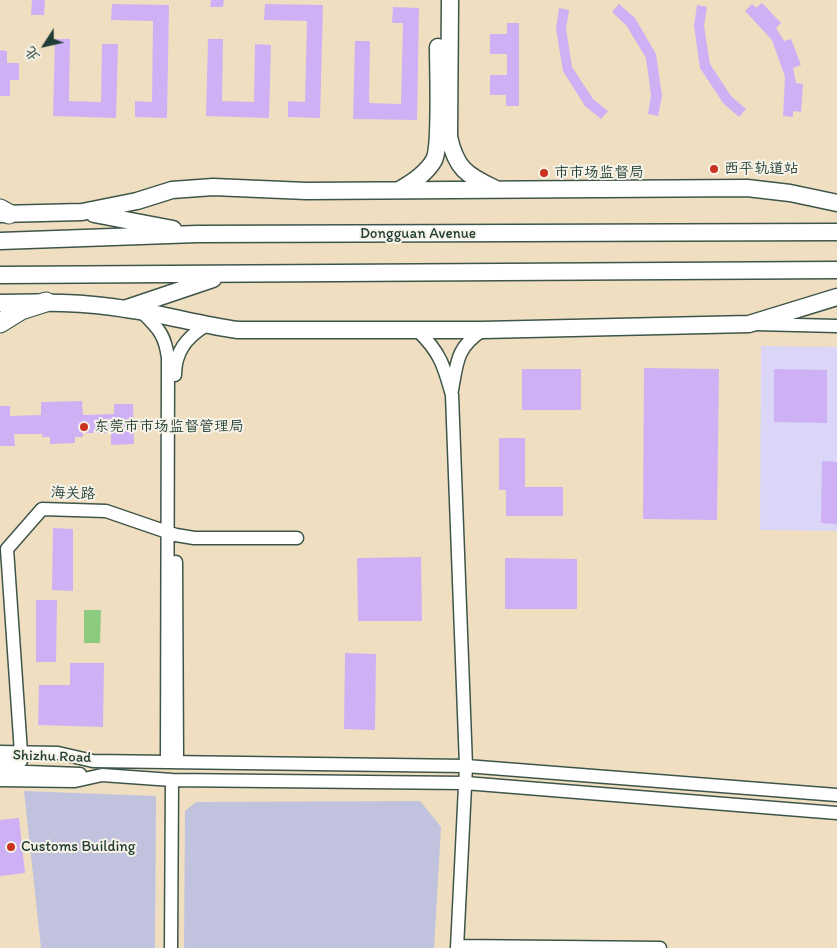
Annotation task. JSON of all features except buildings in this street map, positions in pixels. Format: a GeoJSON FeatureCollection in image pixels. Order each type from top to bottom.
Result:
{"type":"FeatureCollection","features":[{"type":"Feature","properties":{"kind":"highway"},"geometry":{"type":"LineString","coordinates":[[0,323],[20,310],[46,302]]}},
{"type":"Feature","properties":{"kind":"main road"},"geometry":{"type":"LineString","coordinates":[[399,190],[412,182],[435,159],[439,0]]}},
{"type":"Feature","properties":{"kind":"main road"},"geometry":{"type":"LineString","coordinates":[[450,0],[449,137],[454,157],[476,180],[496,189]]}},
{"type":"Feature","properties":{"kind":"main road"},"geometry":{"type":"LineString","coordinates":[[3,213],[82,212],[137,202],[172,190],[196,188],[306,191],[747,188],[790,193],[837,203]]}},
{"type":"Feature","properties":{"kind":"main road"},"geometry":{"type":"LineString","coordinates":[[82,212],[197,234]]}},
{"type":"Feature","properties":{"kind":"main road","name":"Dongguan Avenue"},"geometry":{"type":"LineString","coordinates":[[0,241],[197,234],[837,232]]}},
{"type":"Feature","properties":{"kind":"main road"},"geometry":{"type":"LineString","coordinates":[[0,275],[837,270]]}},
{"type":"Feature","properties":{"kind":"main road"},"geometry":{"type":"LineString","coordinates":[[133,310],[228,274]]}},
{"type":"Feature","properties":{"kind":"main road"},"geometry":{"type":"LineString","coordinates":[[0,302],[46,302],[133,310],[205,326],[257,331],[418,331],[749,324],[837,297]]}},
{"type":"Feature","properties":{"kind":"street"},"geometry":{"type":"LineString","coordinates":[[133,310],[158,328],[165,339],[168,358],[172,533]]}},
{"type":"Feature","properties":{"kind":"street"},"geometry":{"type":"LineString","coordinates":[[749,324],[837,326]]}},
{"type":"Feature","properties":{"kind":"street"},"geometry":{"type":"LineString","coordinates":[[172,762],[172,533],[175,364],[184,344],[205,326]]}},
{"type":"Feature","properties":{"kind":"street"},"geometry":{"type":"LineString","coordinates":[[483,330],[464,345],[458,358],[452,395],[466,766],[457,947],[660,948]]}},
{"type":"Feature","properties":{"kind":"street"},"geometry":{"type":"LineString","coordinates":[[418,331],[434,346],[442,360],[452,395]]}},
{"type":"Feature","properties":{"kind":"street","name":"海关路"},"geometry":{"type":"LineString","coordinates":[[21,753],[8,549],[42,509],[106,511],[172,533],[194,538],[297,538]]}},
{"type":"Feature","properties":{"kind":"street"},"geometry":{"type":"LineString","coordinates":[[0,752],[58,753],[93,761],[466,766],[837,795]]}},
{"type":"Feature","properties":{"kind":"street","name":"Shizhu Road"},"geometry":{"type":"LineString","coordinates":[[0,761],[93,761]]}},
{"type":"Feature","properties":{"kind":"street","name":"Shizhu Road"},"geometry":{"type":"LineString","coordinates":[[0,771],[102,775]]}},
{"type":"Feature","properties":{"kind":"street"},"geometry":{"type":"LineString","coordinates":[[0,780],[75,781],[102,775],[172,780],[465,784],[837,813]]}},
{"type":"Feature","properties":{"kind":"street"},"geometry":{"type":"LineString","coordinates":[[171,948],[172,780]]}},
{"type":"Feature","properties":{"kind":"shaded area"},"geometry":{"type":"Polygon","coordinates":[[[761,346],[837,347],[837,531],[760,530],[761,346]]]}},
{"type":"Feature","properties":{"kind":"shaded area"},"geometry":{"type":"Polygon","coordinates":[[[24,791],[156,796],[155,948],[41,948],[24,791]]]}},
{"type":"Feature","properties":{"kind":"shaded area"},"geometry":{"type":"Polygon","coordinates":[[[420,801],[441,827],[434,948],[184,948],[185,811],[196,802],[420,801]]]}},
{"type":"Feature","properties":{"kind":"green space"},"geometry":{"type":"Polygon","coordinates":[[[84,610],[101,610],[100,643],[84,643],[84,610]]]}},
{"type":"Feature","properties":{"kind":"place","name":"西平轨道站"},"geometry":{"type":"Point","coordinates":[714,169]}},
{"type":"Feature","properties":{"kind":"place","name":"市市场监督局"},"geometry":{"type":"Point","coordinates":[544,173]}},
{"type":"Feature","properties":{"kind":"place","name":"东莞市市场监督管理局"},"geometry":{"type":"Point","coordinates":[84,427]}},
{"type":"Feature","properties":{"kind":"place","name":"Customs Building"},"geometry":{"type":"Point","coordinates":[11,847]}}]}
